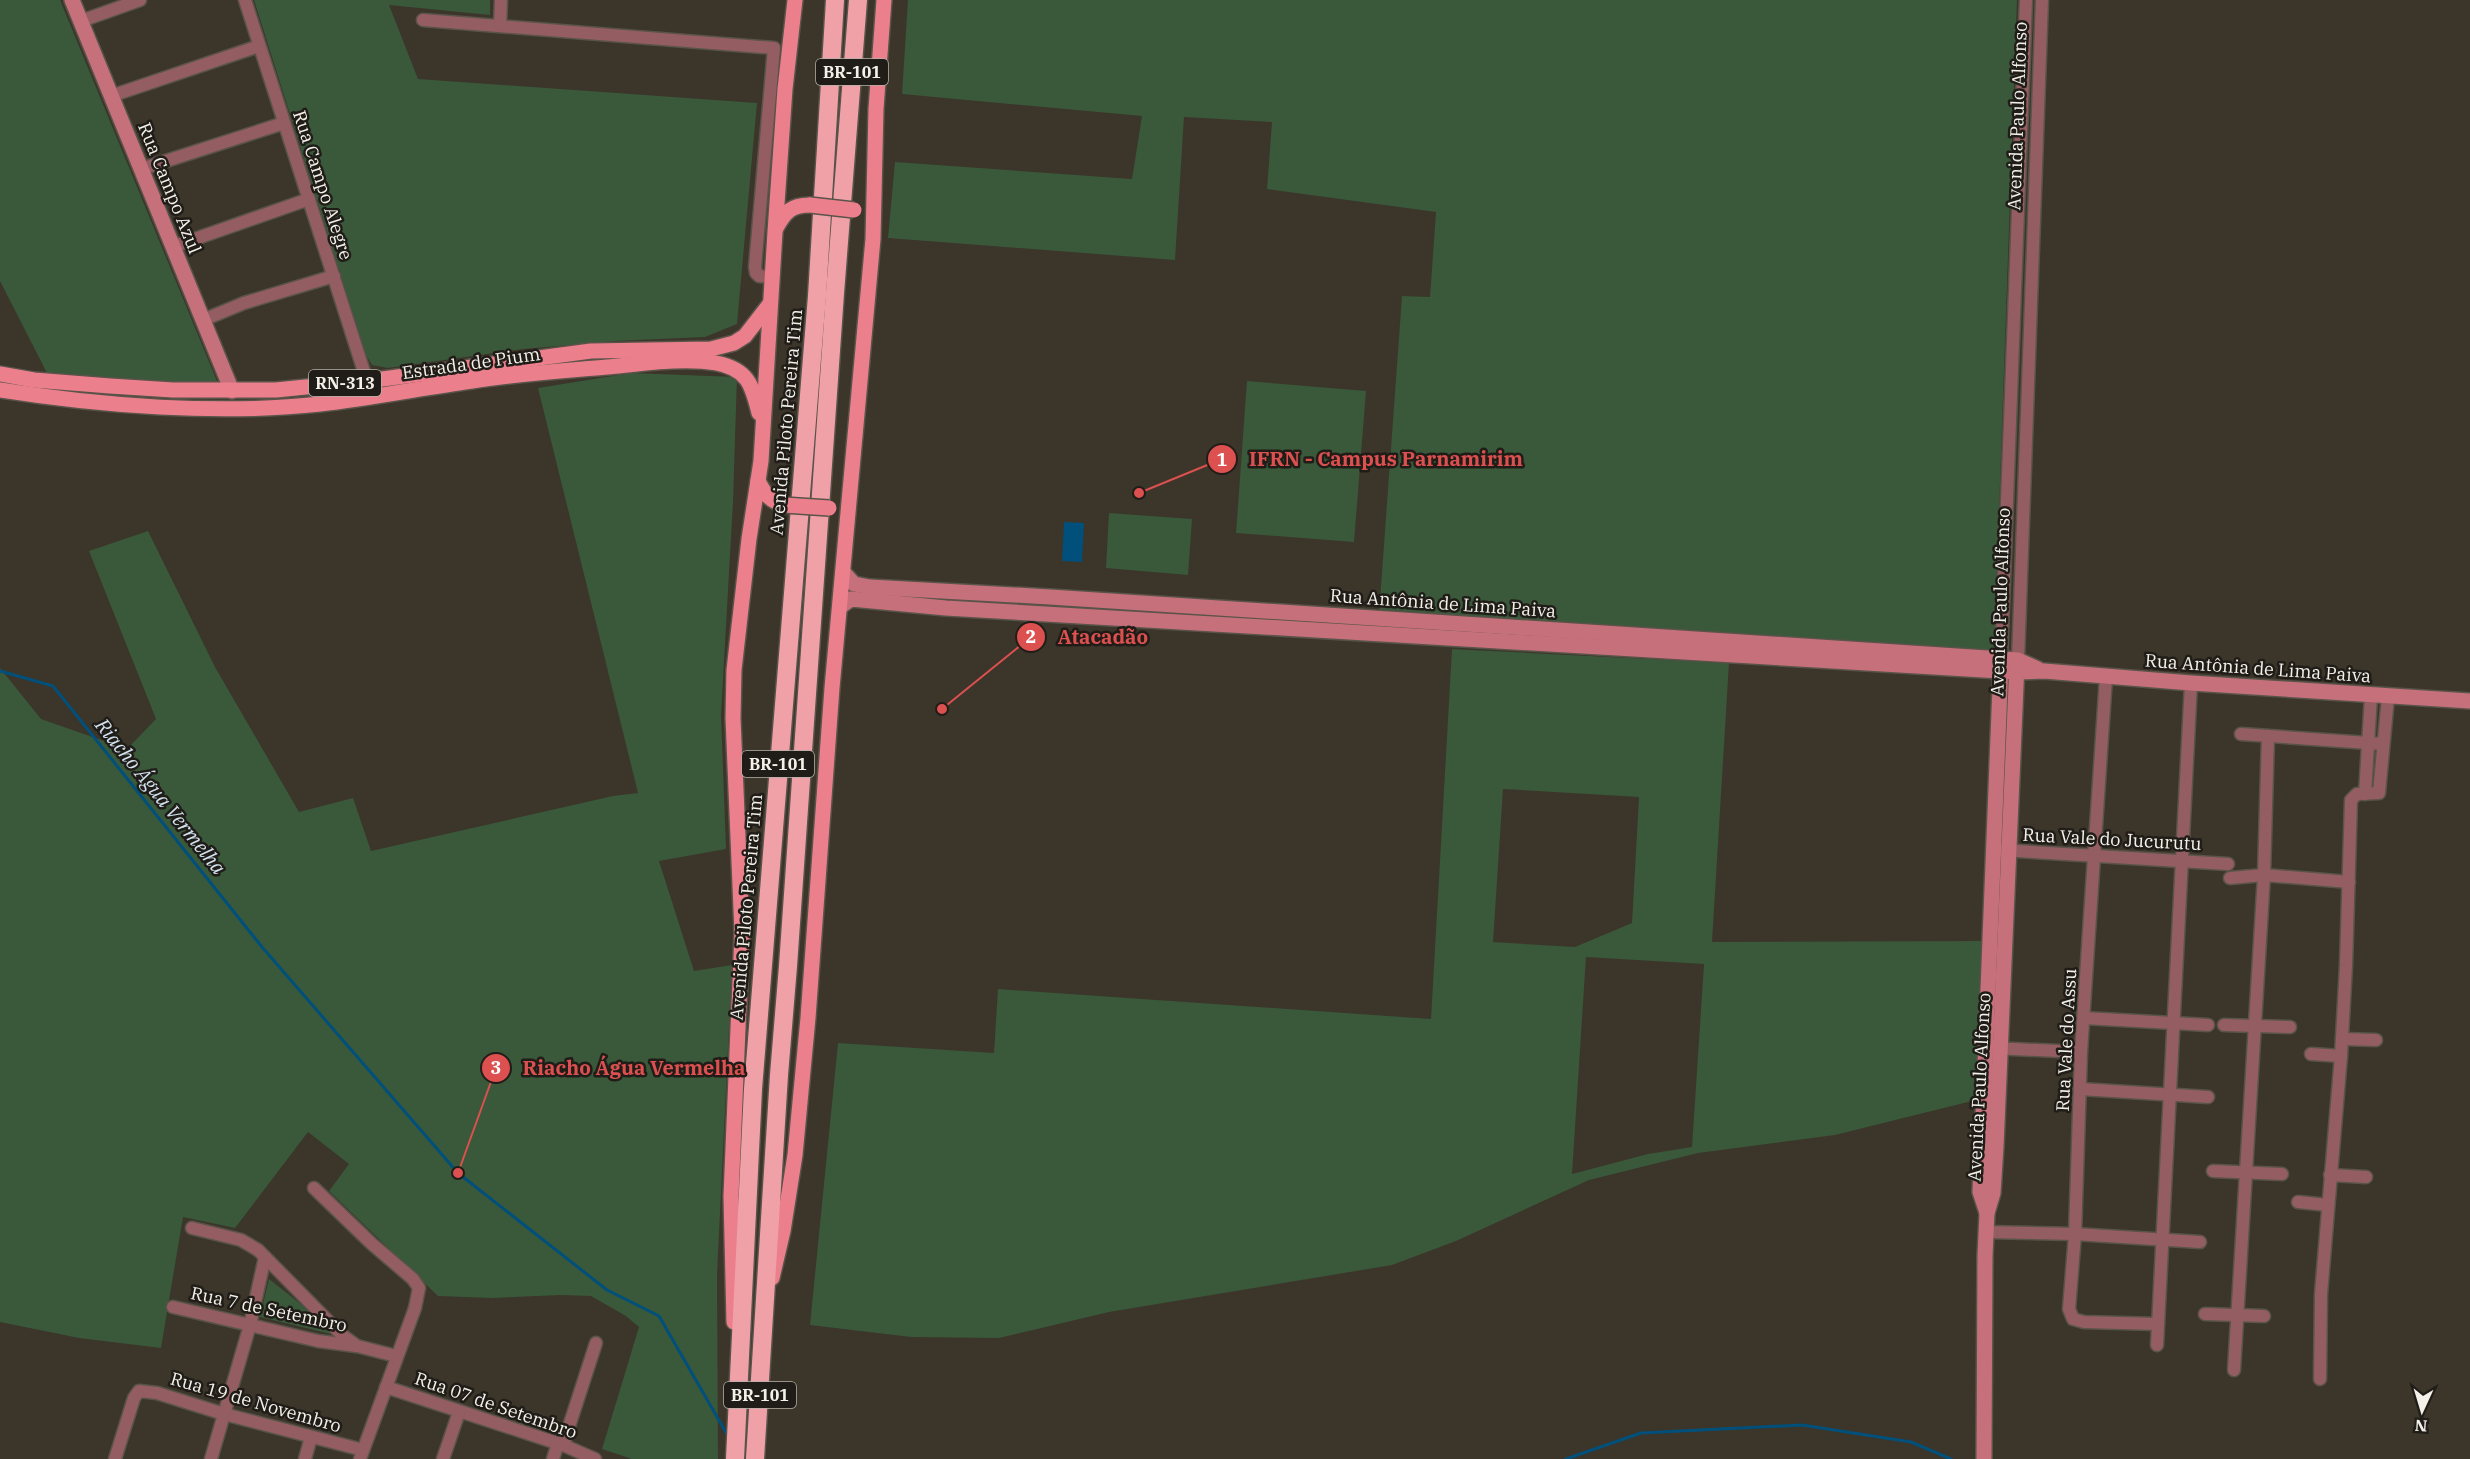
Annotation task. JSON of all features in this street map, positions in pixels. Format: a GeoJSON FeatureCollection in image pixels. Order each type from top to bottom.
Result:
{"type":"FeatureCollection","features":[{"type":"Feature","properties":{"kind":"highway","name":"Avenida Piloto Pereira Tim"},"geometry":{"type":"LineString","coordinates":[[735,1459],[737,1387],[759,1013],[809,406],[828,143],[835,0]]}},
{"type":"Feature","properties":{"kind":"highway","name":"BR-101"},"geometry":{"type":"LineString","coordinates":[[755,1459],[779,1075],[858,0]]}},
{"type":"Feature","properties":{"kind":"main road"},"geometry":{"type":"LineString","coordinates":[[737,1387],[731,1196],[742,933],[733,718],[734,670],[758,481],[775,232],[782,49],[795,0]]}},
{"type":"Feature","properties":{"kind":"main road"},"geometry":{"type":"LineString","coordinates":[[766,1306],[783,1230],[795,1155],[873,239],[876,109],[884,0]]}},
{"type":"Feature","properties":{"kind":"main road"},"geometry":{"type":"LineString","coordinates":[[775,232],[783,216],[790,209],[797,205],[810,205],[854,210],[867,221],[873,239]]}},
{"type":"Feature","properties":{"kind":"main road","name":"Estrada de Pium"},"geometry":{"type":"LineString","coordinates":[[0,374],[34,380],[110,386],[232,391],[276,390],[367,381],[591,351],[719,347],[734,343],[749,332],[769,305]]}},
{"type":"Feature","properties":{"kind":"main road","name":"Estrada de Pium"},"geometry":{"type":"LineString","coordinates":[[0,390],[161,405],[236,409],[272,408],[521,375],[637,364],[715,363],[745,375],[754,392],[762,429]]}},
{"type":"Feature","properties":{"kind":"main road"},"geometry":{"type":"LineString","coordinates":[[758,481],[770,500],[784,505],[829,508],[842,505],[851,490]]}},
{"type":"Feature","properties":{"kind":"street","name":"Rua Campo Azul"},"geometry":{"type":"LineString","coordinates":[[72,0],[232,391]]}},
{"type":"Feature","properties":{"kind":"street"},"geometry":{"type":"LineString","coordinates":[[81,21],[140,0]]}},
{"type":"Feature","properties":{"kind":"street","name":"Rua Campo Alegre"},"geometry":{"type":"LineString","coordinates":[[246,0],[367,381]]}},
{"type":"Feature","properties":{"kind":"street"},"geometry":{"type":"LineString","coordinates":[[500,26],[501,0]]}},
{"type":"Feature","properties":{"kind":"street","name":"Avenida Paulo Alfonso"},"geometry":{"type":"LineString","coordinates":[[2005,764],[2001,665],[2026,0]]}},
{"type":"Feature","properties":{"kind":"street","name":"Avenida Paulo Alfonso"},"geometry":{"type":"LineString","coordinates":[[1986,1213],[1980,1192],[1985,1047],[2001,850],[2005,764],[2017,666],[2042,0]]}},
{"type":"Feature","properties":{"kind":"street"},"geometry":{"type":"LineString","coordinates":[[423,20],[782,49],[755,267],[759,276],[771,277]]}},
{"type":"Feature","properties":{"kind":"street"},"geometry":{"type":"LineString","coordinates":[[111,96],[259,46]]}},
{"type":"Feature","properties":{"kind":"street"},"geometry":{"type":"LineString","coordinates":[[141,169],[284,123]]}},
{"type":"Feature","properties":{"kind":"street"},"geometry":{"type":"LineString","coordinates":[[172,247],[309,199]]}},
{"type":"Feature","properties":{"kind":"street"},"geometry":{"type":"LineString","coordinates":[[203,320],[244,303],[334,276]]}},
{"type":"Feature","properties":{"kind":"street"},"geometry":{"type":"LineString","coordinates":[[2013,346],[2029,346]]}},
{"type":"Feature","properties":{"kind":"street","name":"Rua Antônia de Lima Paiva"},"geometry":{"type":"LineString","coordinates":[[843,572],[851,582],[858,585],[1128,602],[2017,666],[2106,677],[2470,701]]}},
{"type":"Feature","properties":{"kind":"street"},"geometry":{"type":"LineString","coordinates":[[977,610],[978,593]]}},
{"type":"Feature","properties":{"kind":"street","name":"Rua Antônia de Lima Paiva"},"geometry":{"type":"LineString","coordinates":[[840,606],[851,600],[1126,619],[2001,665]]}},
{"type":"Feature","properties":{"kind":"street"},"geometry":{"type":"LineString","coordinates":[[1126,619],[1128,602]]}},
{"type":"Feature","properties":{"kind":"street","name":"Rua Vale do Assu"},"geometry":{"type":"LineString","coordinates":[[2106,677],[2081,1052],[2075,1233],[2069,1309],[2073,1319],[2093,1322],[2158,1324]]}},
{"type":"Feature","properties":{"kind":"street"},"geometry":{"type":"LineString","coordinates":[[2157,1345],[2191,683]]}},
{"type":"Feature","properties":{"kind":"street"},"geometry":{"type":"LineString","coordinates":[[2365,794],[2371,696]]}},
{"type":"Feature","properties":{"kind":"street"},"geometry":{"type":"LineString","coordinates":[[2320,1379],[2321,1294],[2342,1039],[2351,800],[2355,795],[2379,794],[2388,697]]}},
{"type":"Feature","properties":{"kind":"street"},"geometry":{"type":"LineString","coordinates":[[2241,734],[2383,744]]}},
{"type":"Feature","properties":{"kind":"street"},"geometry":{"type":"LineString","coordinates":[[2234,1370],[2264,875],[2268,736]]}},
{"type":"Feature","properties":{"kind":"street"},"geometry":{"type":"LineString","coordinates":[[2367,768],[2381,768]]}},
{"type":"Feature","properties":{"kind":"street","name":"Avenida Paulo Alfonso"},"geometry":{"type":"LineString","coordinates":[[1986,1213],[1994,1193],[2001,1048],[2001,850]]}},
{"type":"Feature","properties":{"kind":"street","name":"Rua Vale do Jucurutu"},"geometry":{"type":"LineString","coordinates":[[2001,850],[2228,864]]}},
{"type":"Feature","properties":{"kind":"street"},"geometry":{"type":"LineString","coordinates":[[2230,878],[2264,875],[2349,882]]}},
{"type":"Feature","properties":{"kind":"street"},"geometry":{"type":"LineString","coordinates":[[2084,1018],[2208,1024]]}},
{"type":"Feature","properties":{"kind":"street"},"geometry":{"type":"LineString","coordinates":[[2224,1025],[2290,1027]]}},
{"type":"Feature","properties":{"kind":"street"},"geometry":{"type":"LineString","coordinates":[[2342,1039],[2376,1040]]}},
{"type":"Feature","properties":{"kind":"street"},"geometry":{"type":"LineString","coordinates":[[1985,1047],[2081,1052]]}},
{"type":"Feature","properties":{"kind":"street"},"geometry":{"type":"LineString","coordinates":[[2311,1054],[2341,1056]]}},
{"type":"Feature","properties":{"kind":"street"},"geometry":{"type":"LineString","coordinates":[[2080,1089],[2208,1097]]}},
{"type":"Feature","properties":{"kind":"street"},"geometry":{"type":"LineString","coordinates":[[2213,1171],[2282,1174]]}},
{"type":"Feature","properties":{"kind":"street"},"geometry":{"type":"LineString","coordinates":[[2330,1175],[2366,1177]]}},
{"type":"Feature","properties":{"kind":"street"},"geometry":{"type":"LineString","coordinates":[[314,1188],[372,1244],[413,1279],[419,1293],[361,1454]]}},
{"type":"Feature","properties":{"kind":"street"},"geometry":{"type":"LineString","coordinates":[[2298,1202],[2328,1205]]}},
{"type":"Feature","properties":{"kind":"street"},"geometry":{"type":"LineString","coordinates":[[1984,1459],[1986,1213]]}},
{"type":"Feature","properties":{"kind":"street"},"geometry":{"type":"LineString","coordinates":[[192,1228],[241,1240],[258,1250],[342,1335],[357,1346]]}},
{"type":"Feature","properties":{"kind":"street"},"geometry":{"type":"LineString","coordinates":[[1986,1232],[2075,1233],[2200,1242]]}},
{"type":"Feature","properties":{"kind":"street"},"geometry":{"type":"LineString","coordinates":[[211,1459],[250,1325],[265,1257]]}},
{"type":"Feature","properties":{"kind":"street","name":"Rua 7 de Setembro"},"geometry":{"type":"LineString","coordinates":[[173,1307],[318,1341],[357,1346],[396,1356]]}},
{"type":"Feature","properties":{"kind":"street"},"geometry":{"type":"LineString","coordinates":[[2205,1314],[2264,1316]]}},
{"type":"Feature","properties":{"kind":"street"},"geometry":{"type":"LineString","coordinates":[[553,1459],[596,1343]]}},
{"type":"Feature","properties":{"kind":"street","name":"Rua 07 de Setembro"},"geometry":{"type":"LineString","coordinates":[[386,1387],[560,1444],[595,1459]]}},
{"type":"Feature","properties":{"kind":"street","name":"Rua 19 de Novembro"},"geometry":{"type":"LineString","coordinates":[[115,1459],[131,1405],[139,1391],[170,1396],[361,1454]]}},
{"type":"Feature","properties":{"kind":"street"},"geometry":{"type":"LineString","coordinates":[[443,1459],[459,1412]]}},
{"type":"Feature","properties":{"kind":"street"},"geometry":{"type":"LineString","coordinates":[[305,1459],[311,1437]]}},
{"type":"Feature","properties":{"kind":"green space"},"geometry":{"type":"Polygon","coordinates":[[[0,0],[60,0],[219,386],[48,375],[0,281],[0,0]]]}},
{"type":"Feature","properties":{"kind":"green space"},"geometry":{"type":"Polygon","coordinates":[[[254,0],[490,0],[490,15],[389,5],[418,79],[757,103],[737,324],[705,337],[616,341],[523,349],[388,368],[372,365],[366,355],[254,0]]]}},
{"type":"Feature","properties":{"kind":"green space"},"geometry":{"type":"Polygon","coordinates":[[[908,0],[2017,0],[1994,655],[1379,614],[1402,296],[1430,297],[1436,212],[1267,189],[1272,122],[1184,117],[1175,260],[888,238],[895,162],[1132,179],[1142,116],[902,94],[908,0]]]}},
{"type":"Feature","properties":{"kind":"green space"},"geometry":{"type":"Polygon","coordinates":[[[631,373],[737,377],[733,502],[721,715],[726,849],[659,861],[694,971],[732,965],[717,1275],[718,1459],[632,1459],[602,1449],[639,1327],[626,1316],[591,1296],[492,1298],[438,1296],[329,1191],[349,1164],[308,1132],[235,1228],[183,1217],[161,1348],[79,1338],[0,1322],[0,668],[41,719],[127,749],[156,719],[89,551],[148,531],[215,667],[299,812],[353,798],[371,851],[613,796],[638,793],[538,388],[631,373]]]}},
{"type":"Feature","properties":{"kind":"green space"},"geometry":{"type":"Polygon","coordinates":[[[1247,381],[1366,391],[1354,542],[1236,533],[1247,381]]]}},
{"type":"Feature","properties":{"kind":"green space"},"geometry":{"type":"Polygon","coordinates":[[[1109,513],[1192,519],[1188,575],[1106,568],[1109,513]]]}},
{"type":"Feature","properties":{"kind":"green space"},"geometry":{"type":"Polygon","coordinates":[[[1452,649],[1729,663],[1712,942],[1983,941],[1976,1100],[1835,1135],[1698,1153],[1589,1180],[1456,1241],[1392,1265],[1109,1312],[999,1338],[911,1337],[810,1325],[838,1043],[994,1053],[998,989],[1431,1019],[1452,649]],[[1503,789],[1493,942],[1575,947],[1632,923],[1639,797],[1503,789]],[[1586,957],[1572,1174],[1648,1154],[1692,1147],[1704,964],[1586,957]]]}},
{"type":"Feature","properties":{"kind":"green space"},"geometry":{"type":"Polygon","coordinates":[[[269,1279],[302,1305],[331,1334],[260,1317],[269,1279]]]}},
{"type":"Feature","properties":{"kind":"water"},"geometry":{"type":"Polygon","coordinates":[[[1064,522],[1084,523],[1082,562],[1062,561],[1064,522]]]}},
{"type":"Feature","properties":{"kind":"waterway","name":"Riacho Água Vermelha"},"geometry":{"type":"LineString","coordinates":[[0,671],[53,686],[262,947],[458,1173],[607,1290],[659,1316],[728,1436]]}},
{"type":"Feature","properties":{"kind":"waterway","name":"Riacho Água Vermelha"},"geometry":{"type":"LineString","coordinates":[[1566,1459],[1641,1433],[1802,1425],[1911,1442],[1951,1459]]}},
{"type":"Feature","properties":{"kind":"place","name":"IFRN - Campus Parnamirim"},"geometry":{"type":"Point","coordinates":[1139,493]}},
{"type":"Feature","properties":{"kind":"place","name":"Atacadão"},"geometry":{"type":"Point","coordinates":[942,709]}},
{"type":"Feature","properties":{"kind":"place","name":"Riacho Água Vermelha"},"geometry":{"type":"Point","coordinates":[458,1173]}}]}
